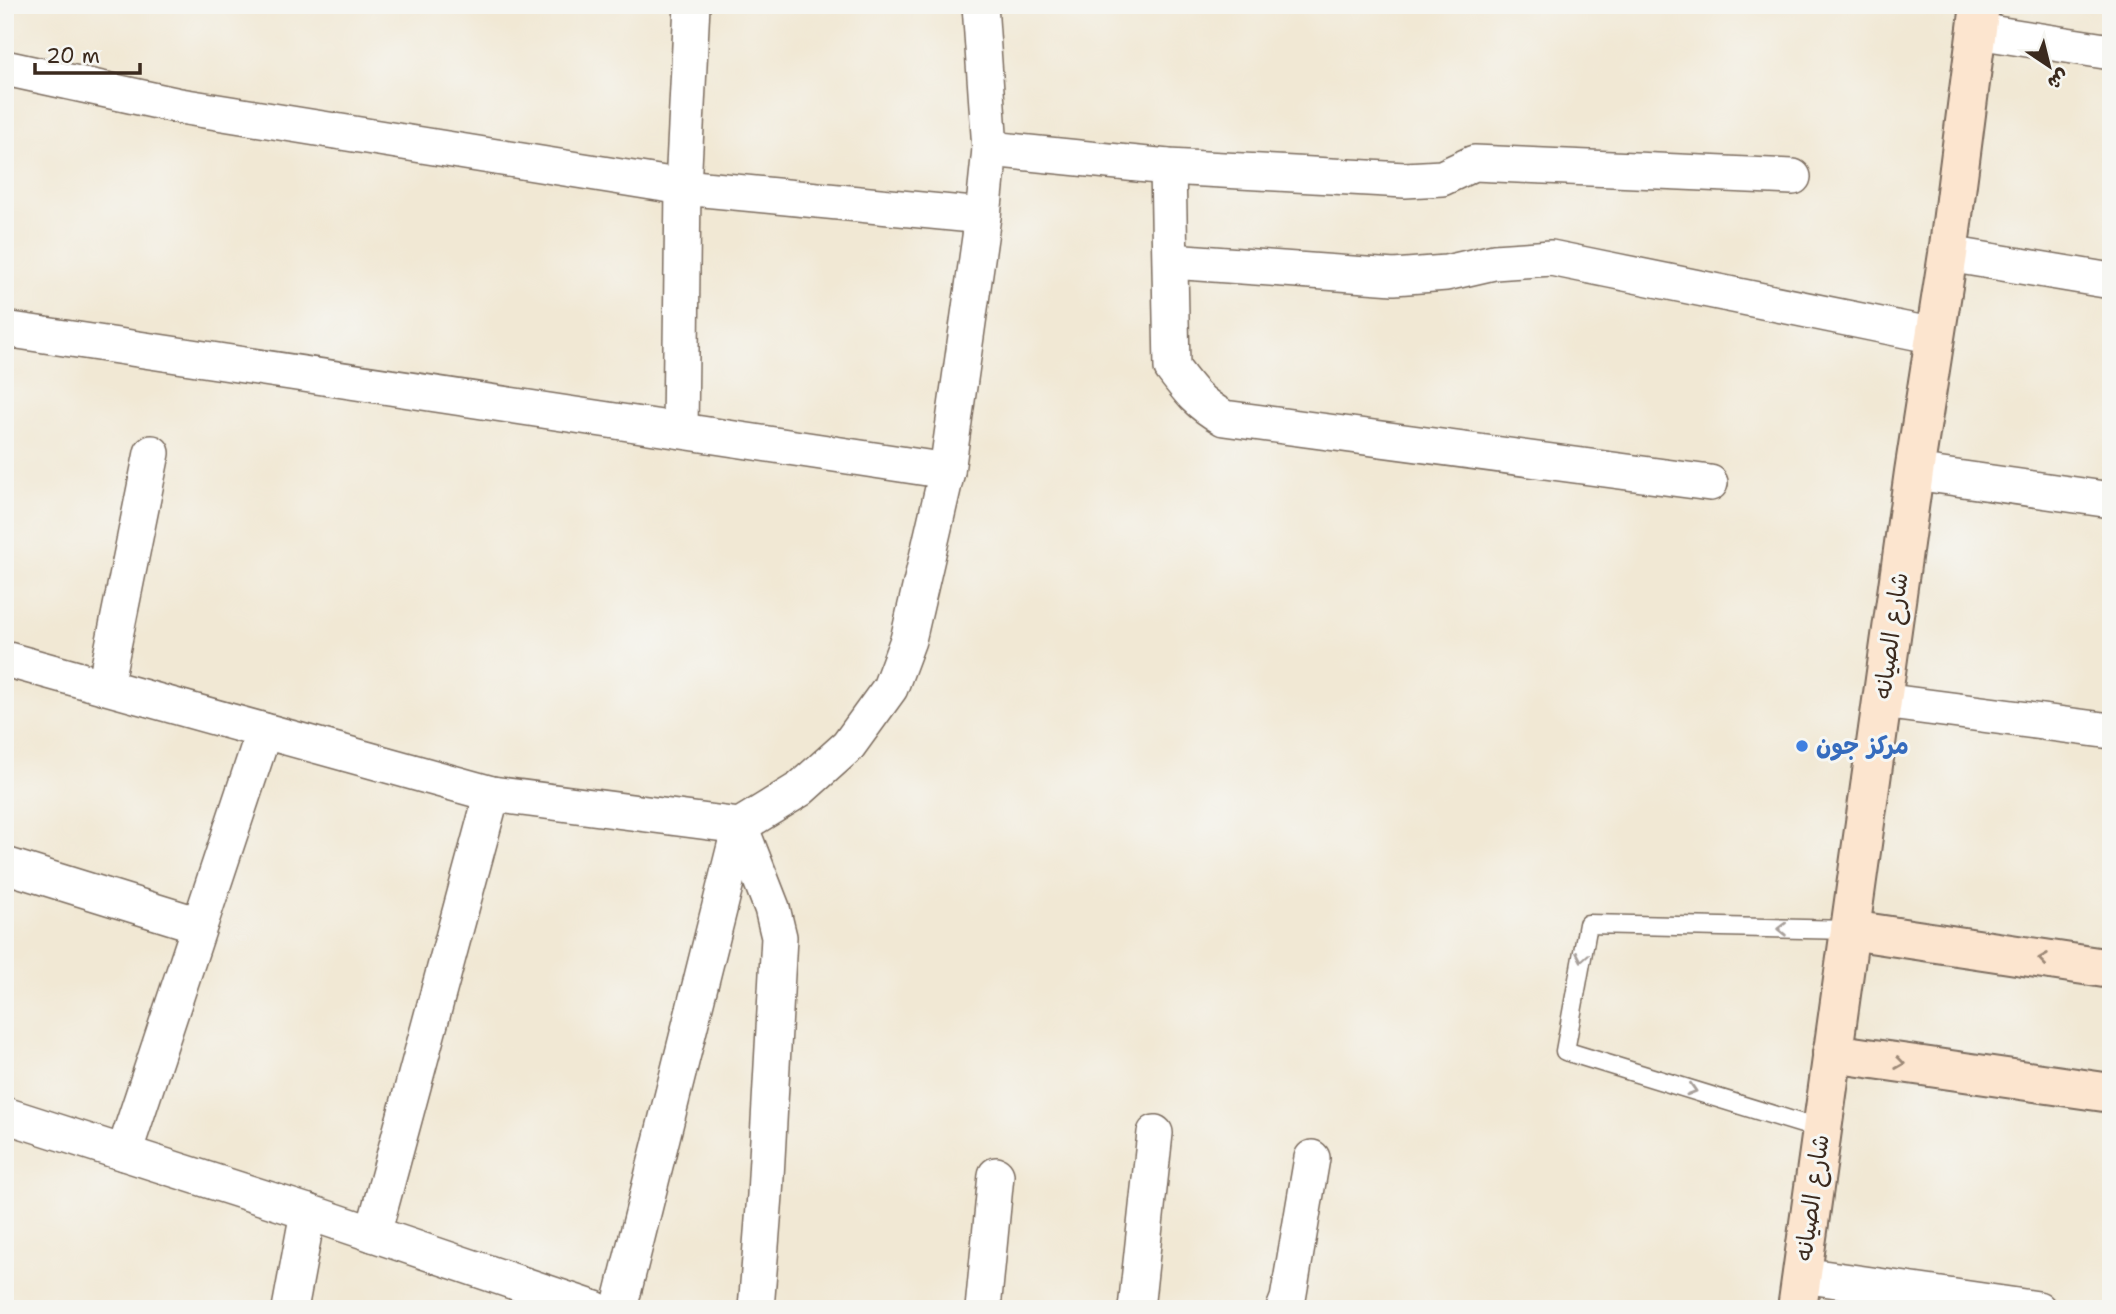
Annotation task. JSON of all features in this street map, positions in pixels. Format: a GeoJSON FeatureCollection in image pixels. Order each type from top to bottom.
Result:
{"type":"FeatureCollection","features":[{"type":"Feature","properties":{"kind":"street"},"geometry":{"type":"LineString","coordinates":[[680,430],[683,187],[692,5]]}},
{"type":"Feature","properties":{"kind":"street"},"geometry":{"type":"LineString","coordinates":[[5,659],[492,794],[740,825],[800,789],[848,746],[890,688],[908,640],[947,471],[990,149],[980,5]]}},
{"type":"Feature","properties":{"kind":"street"},"geometry":{"type":"LineString","coordinates":[[1978,18],[2111,52]]}},
{"type":"Feature","properties":{"kind":"street","name":"شارع الصيانه"},"geometry":{"type":"LineString","coordinates":[[1799,1292],[1914,472],[1948,254],[1978,18]]}},
{"type":"Feature","properties":{"kind":"street"},"geometry":{"type":"LineString","coordinates":[[5,68],[180,106],[683,187],[983,216]]}},
{"type":"Feature","properties":{"kind":"street"},"geometry":{"type":"LineString","coordinates":[[990,149],[1168,167],[1426,180],[1442,178],[1474,163],[1793,177]]}},
{"type":"Feature","properties":{"kind":"street"},"geometry":{"type":"LineString","coordinates":[[1168,167],[1172,368],[1202,405],[1224,418],[1710,483]]}},
{"type":"Feature","properties":{"kind":"street"},"geometry":{"type":"LineString","coordinates":[[1948,254],[2111,281]]}},
{"type":"Feature","properties":{"kind":"street"},"geometry":{"type":"LineString","coordinates":[[1171,261],[1394,277],[1446,273],[1494,262],[1551,258],[1935,336]]}},
{"type":"Feature","properties":{"kind":"street"},"geometry":{"type":"LineString","coordinates":[[5,328],[947,471]]}},
{"type":"Feature","properties":{"kind":"street"},"geometry":{"type":"LineString","coordinates":[[105,686],[152,453]]}},
{"type":"Feature","properties":{"kind":"street"},"geometry":{"type":"LineString","coordinates":[[1914,472],[2111,500]]}},
{"type":"Feature","properties":{"kind":"street"},"geometry":{"type":"LineString","coordinates":[[1882,701],[2111,732]]}},
{"type":"Feature","properties":{"kind":"street"},"geometry":{"type":"LineString","coordinates":[[124,1153],[264,731]]}},
{"type":"Feature","properties":{"kind":"street"},"geometry":{"type":"LineString","coordinates":[[373,1234],[492,794]]}},
{"type":"Feature","properties":{"kind":"street"},"geometry":{"type":"LineString","coordinates":[[619,1309],[740,825]]}},
{"type":"Feature","properties":{"kind":"street"},"geometry":{"type":"LineString","coordinates":[[740,825],[768,896],[779,937],[756,1309]]}},
{"type":"Feature","properties":{"kind":"street"},"geometry":{"type":"LineString","coordinates":[[5,865],[200,925]]}},
{"type":"Feature","properties":{"kind":"street"},"geometry":{"type":"LineString","coordinates":[[1850,930],[2111,969]]}},
{"type":"Feature","properties":{"kind":"street"},"geometry":{"type":"LineString","coordinates":[[1832,1054],[2111,1093]]}},
{"type":"Feature","properties":{"kind":"street"},"geometry":{"type":"LineString","coordinates":[[5,1115],[308,1212],[595,1309]]}},
{"type":"Feature","properties":{"kind":"street"},"geometry":{"type":"LineString","coordinates":[[1136,1309],[1156,1133]]}},
{"type":"Feature","properties":{"kind":"street"},"geometry":{"type":"LineString","coordinates":[[1284,1309],[1312,1158]]}},
{"type":"Feature","properties":{"kind":"street"},"geometry":{"type":"LineString","coordinates":[[983,1309],[996,1175]]}},
{"type":"Feature","properties":{"kind":"street"},"geometry":{"type":"LineString","coordinates":[[290,1309],[308,1212]]}},
{"type":"Feature","properties":{"kind":"street"},"geometry":{"type":"LineString","coordinates":[[1799,1292],[2038,1309]]}},
{"type":"Feature","properties":{"kind":"lane"},"geometry":{"type":"LineString","coordinates":[[1822,1130],[1565,1051],[1588,925],[1850,930]]}},
{"type":"Feature","properties":{"kind":"place","name":"مركز جون"},"geometry":{"type":"Point","coordinates":[1802,746]}}]}
